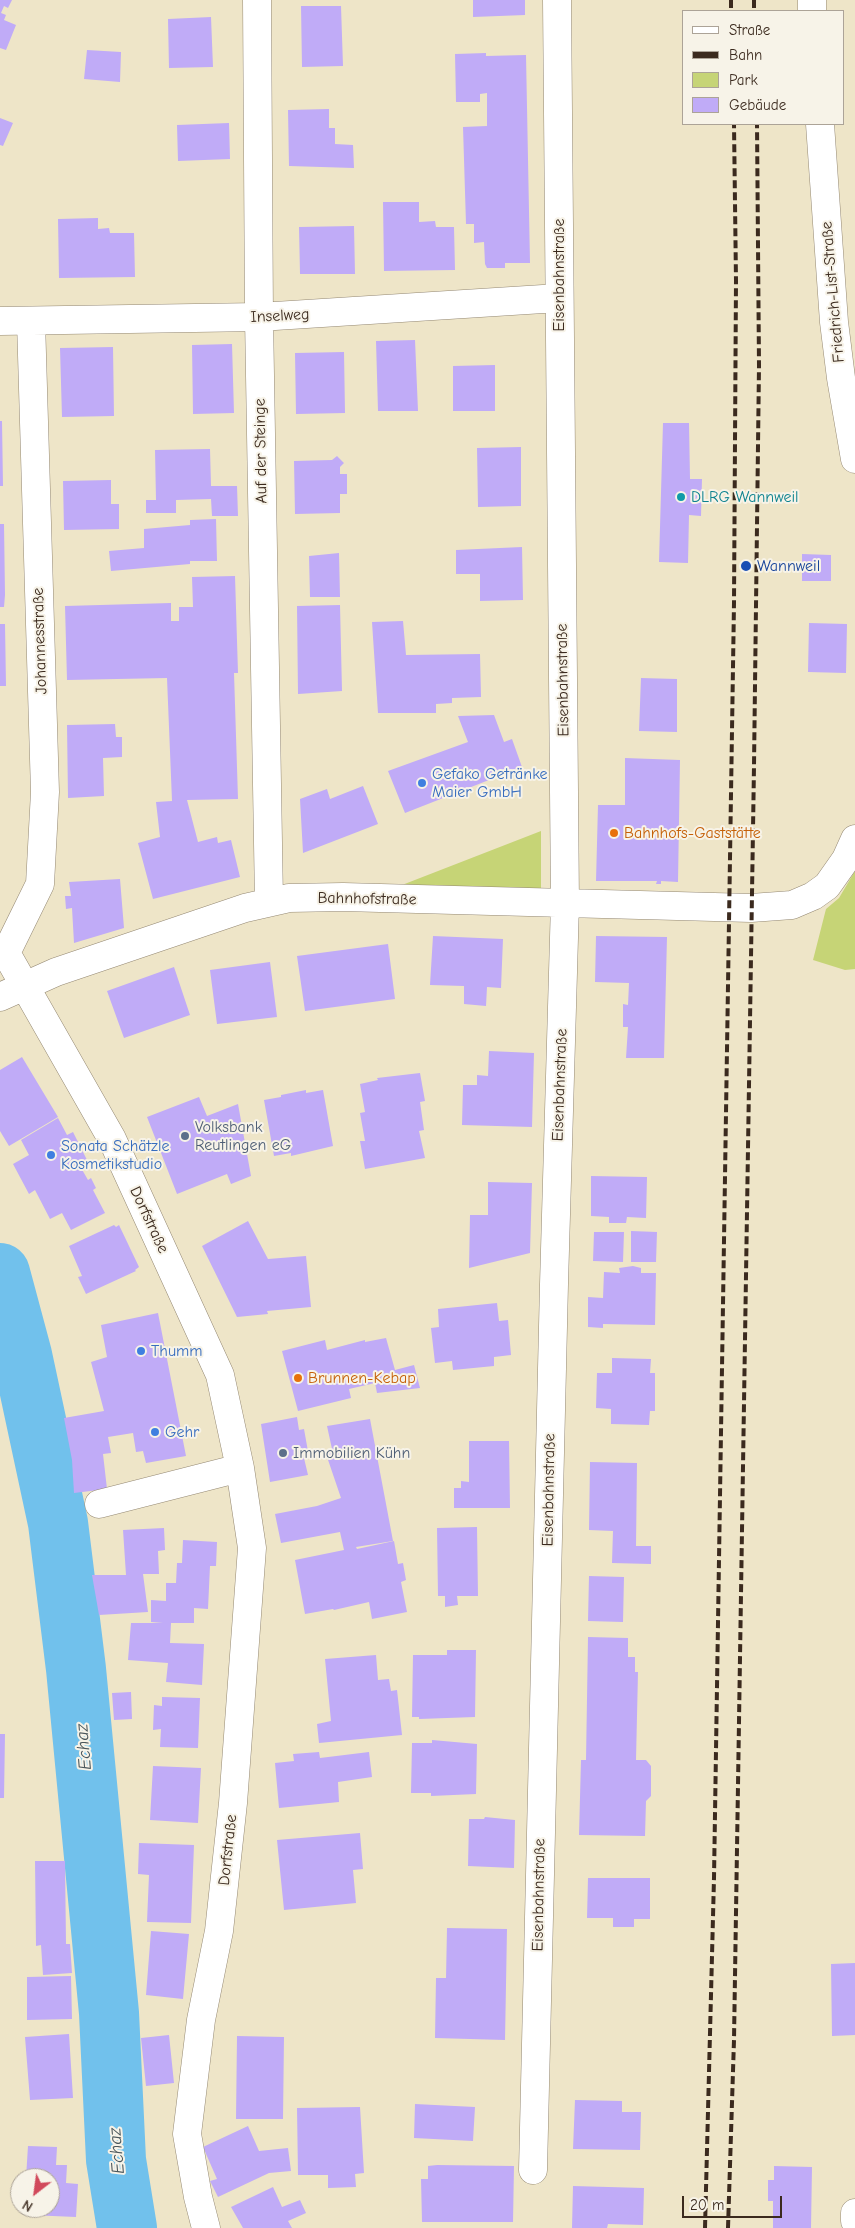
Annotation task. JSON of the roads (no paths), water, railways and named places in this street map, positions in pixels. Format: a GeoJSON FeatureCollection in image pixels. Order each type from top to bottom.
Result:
{"type":"FeatureCollection","features":[{"type":"Feature","properties":{"kind":"street","name":"Auf der Steinge"},"geometry":{"type":"LineString","coordinates":[[257,0],[259,318],[270,901]]}},
{"type":"Feature","properties":{"kind":"street","name":"Eisenbahnstraße"},"geometry":{"type":"LineString","coordinates":[[533,2170],[554,1275],[565,903],[557,0]]}},
{"type":"Feature","properties":{"kind":"street","name":"Friedrich-List-Straße"},"geometry":{"type":"LineString","coordinates":[[820,125],[834,322],[843,395],[855,459]]}},
{"type":"Feature","properties":{"kind":"street","name":"Inselweg"},"geometry":{"type":"LineString","coordinates":[[0,321],[259,318],[559,298]]}},
{"type":"Feature","properties":{"kind":"street","name":"Johannesstraße"},"geometry":{"type":"LineString","coordinates":[[3,951],[40,884],[45,792],[31,321]]}},
{"type":"Feature","properties":{"kind":"street","name":"Bahnhofstraße"},"geometry":{"type":"LineString","coordinates":[[12,992],[56,972],[227,914],[270,901],[289,898],[751,908],[792,905],[813,896],[827,886],[836,875],[855,839]]}},
{"type":"Feature","properties":{"kind":"street","name":"Dorfstraße"},"geometry":{"type":"LineString","coordinates":[[3,951],[12,992],[112,1139],[220,1375],[240,1468],[252,1548],[233,1803],[219,1931],[201,2020],[187,2134],[198,2198],[206,2228]]}},
{"type":"Feature","properties":{"kind":"street"},"geometry":{"type":"LineString","coordinates":[[99,1504],[240,1468]]}},
{"type":"Feature","properties":{"kind":"street"},"geometry":{"type":"LineString","coordinates":[[855,2213],[855,2221]]}},
{"type":"Feature","properties":{"kind":"waterway","name":"Echaz"},"geometry":{"type":"LineString","coordinates":[[0,1273],[22,1355],[58,1523],[76,1669],[109,2013],[116,2160],[127,2228]]}},
{"type":"Feature","properties":{"kind":"railway"},"geometry":{"type":"LineString","coordinates":[[731,0],[731,10]]}},
{"type":"Feature","properties":{"kind":"railway"},"geometry":{"type":"LineString","coordinates":[[754,0],[754,10]]}},
{"type":"Feature","properties":{"kind":"railway"},"geometry":{"type":"LineString","coordinates":[[705,2228],[714,1878],[734,603],[736,281],[734,125]]}},
{"type":"Feature","properties":{"kind":"railway"},"geometry":{"type":"LineString","coordinates":[[728,2228],[734,2040],[754,766],[759,366],[757,125]]}},
{"type":"Feature","properties":{"kind":"place","name":"DLRG Wannweil"},"geometry":{"type":"Point","coordinates":[681,497]}},
{"type":"Feature","properties":{"kind":"place","name":"Wannweil"},"geometry":{"type":"Point","coordinates":[746,566]}},
{"type":"Feature","properties":{"kind":"place","name":"Gefako Getränke Maier GmbH"},"geometry":{"type":"Point","coordinates":[422,783]}},
{"type":"Feature","properties":{"kind":"place","name":"Bahnhofs-Gaststätte"},"geometry":{"type":"Point","coordinates":[614,833]}},
{"type":"Feature","properties":{"kind":"place","name":"Volksbank Reutlingen eG"},"geometry":{"type":"Point","coordinates":[185,1136]}},
{"type":"Feature","properties":{"kind":"place","name":"Sonata Schätzle Kosmetikstudio"},"geometry":{"type":"Point","coordinates":[51,1155]}},
{"type":"Feature","properties":{"kind":"place","name":"Thumm"},"geometry":{"type":"Point","coordinates":[141,1351]}},
{"type":"Feature","properties":{"kind":"place","name":"Brunnen-Kebap"},"geometry":{"type":"Point","coordinates":[298,1378]}},
{"type":"Feature","properties":{"kind":"place","name":"Gehr"},"geometry":{"type":"Point","coordinates":[155,1432]}},
{"type":"Feature","properties":{"kind":"place","name":"Immobilien Kühn"},"geometry":{"type":"Point","coordinates":[283,1453]}}]}
